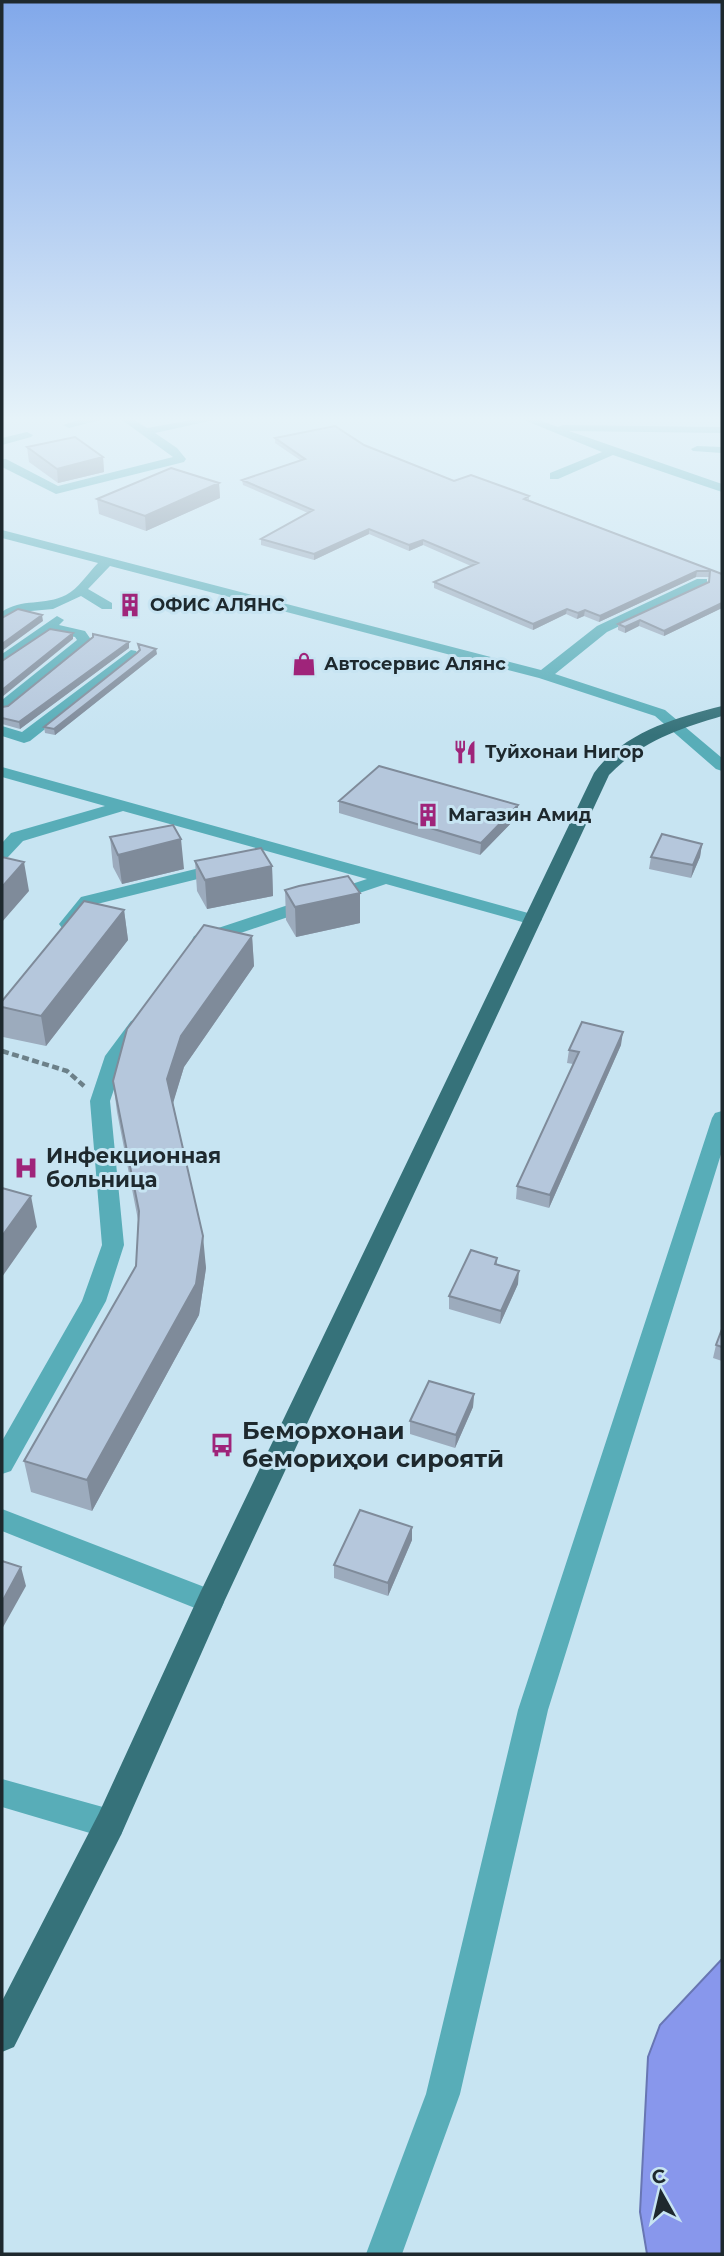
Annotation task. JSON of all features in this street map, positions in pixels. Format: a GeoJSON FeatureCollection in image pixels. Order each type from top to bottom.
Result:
{"type":"FeatureCollection","features":[{"type":"Feature","properties":{"kind":"main road"},"geometry":{"type":"LineString","coordinates":[[2,2035],[110,1824],[210,1602],[602,773],[622,750],[647,735],[722,712]]}},
{"type":"Feature","properties":{"kind":"street"},"geometry":{"type":"LineString","coordinates":[[2,534],[544,675],[660,713],[722,766]]}},
{"type":"Feature","properties":{"kind":"street"},"geometry":{"type":"LineString","coordinates":[[2,618],[9,606],[48,606],[73,597],[106,562]]}},
{"type":"Feature","properties":{"kind":"street"},"geometry":{"type":"LineString","coordinates":[[544,675],[602,629],[702,582]]}},
{"type":"Feature","properties":{"kind":"street"},"geometry":{"type":"LineString","coordinates":[[80,590],[107,606]]}},
{"type":"Feature","properties":{"kind":"street"},"geometry":{"type":"LineString","coordinates":[[2,661],[57,620],[48,606]]}},
{"type":"Feature","properties":{"kind":"street"},"geometry":{"type":"LineString","coordinates":[[2,707],[85,641],[80,634],[48,627]]}},
{"type":"Feature","properties":{"kind":"street"},"geometry":{"type":"LineString","coordinates":[[2,732],[24,738],[131,654]]}},
{"type":"Feature","properties":{"kind":"street"},"geometry":{"type":"LineString","coordinates":[[2,772],[533,920]]}},
{"type":"Feature","properties":{"kind":"street"},"geometry":{"type":"LineString","coordinates":[[2,853],[17,836],[125,806]]}},
{"type":"Feature","properties":{"kind":"street"},"geometry":{"type":"LineString","coordinates":[[53,942],[87,901],[286,851]]}},
{"type":"Feature","properties":{"kind":"street"},"geometry":{"type":"LineString","coordinates":[[192,951],[200,940],[385,879]]}},
{"type":"Feature","properties":{"kind":"street"},"geometry":{"type":"LineString","coordinates":[[2,1464],[94,1301],[113,1245],[100,1101],[115,1056],[146,1014]]}},
{"type":"Feature","properties":{"kind":"street"},"geometry":{"type":"LineString","coordinates":[[384,2254],[443,2094],[533,1710],[722,1118]]}},
{"type":"Feature","properties":{"kind":"street"},"geometry":{"type":"LineString","coordinates":[[2,1520],[210,1602]]}},
{"type":"Feature","properties":{"kind":"street"},"geometry":{"type":"LineString","coordinates":[[2,1793],[110,1824]]}},
{"type":"Feature","properties":{"kind":"path"},"geometry":{"type":"LineString","coordinates":[[2,1051],[67,1071],[100,1101]]}},
{"type":"Feature","properties":{"kind":"water"},"geometry":{"type":"Polygon","coordinates":[[[722,1959],[722,2254],[647,2254],[640,2212],[648,2057],[660,2025],[722,1959]]]}},
{"type":"Feature","properties":{"kind":"building"},"geometry":{"type":"Polygon","coordinates":[[[286,525],[593,525],[722,574],[722,603],[664,631],[640,620],[625,627],[618,624],[709,582],[710,571],[697,571],[600,616],[585,610],[578,613],[567,609],[533,624],[434,582],[478,563],[423,540],[409,545],[369,529],[314,554],[261,539],[286,525]]]}},
{"type":"Feature","properties":{"kind":"building"},"geometry":{"type":"Polygon","coordinates":[[[18,609],[42,615],[2,644],[2,618],[18,609]]]}},
{"type":"Feature","properties":{"kind":"building"},"geometry":{"type":"Polygon","coordinates":[[[50,629],[73,633],[2,690],[2,661],[50,629]]]}},
{"type":"Feature","properties":{"kind":"building"},"geometry":{"type":"Polygon","coordinates":[[[93,634],[129,642],[19,722],[2,718],[2,707],[8,706],[93,637],[93,634]]]}},
{"type":"Feature","properties":{"kind":"building"},"geometry":{"type":"Polygon","coordinates":[[[138,644],[156,649],[54,729],[44,727],[137,653],[140,650],[138,644]]]}},
{"type":"Feature","properties":{"kind":"building","name":"Магазин Амид"},"geometry":{"type":"Polygon","coordinates":[[[379,766],[518,805],[481,843],[339,801],[379,766]]]}},
{"type":"Feature","properties":{"kind":"building"},"geometry":{"type":"Polygon","coordinates":[[[173,825],[181,839],[118,855],[110,837],[173,825]]]}},
{"type":"Feature","properties":{"kind":"building"},"geometry":{"type":"Polygon","coordinates":[[[662,834],[702,844],[693,865],[651,857],[662,834]]]}},
{"type":"Feature","properties":{"kind":"building"},"geometry":{"type":"Polygon","coordinates":[[[261,848],[272,866],[205,880],[195,861],[261,848]]]}},
{"type":"Feature","properties":{"kind":"building"},"geometry":{"type":"Polygon","coordinates":[[[2,857],[24,862],[2,887],[2,857]]]}},
{"type":"Feature","properties":{"kind":"building"},"geometry":{"type":"Polygon","coordinates":[[[348,876],[360,893],[295,907],[285,890],[299,886],[348,876]]]}},
{"type":"Feature","properties":{"kind":"building"},"geometry":{"type":"Polygon","coordinates":[[[84,901],[124,910],[41,1016],[2,1007],[2,1001],[84,901]]]}},
{"type":"Feature","properties":{"kind":"building"},"geometry":{"type":"Polygon","coordinates":[[[204,925],[252,936],[181,1036],[167,1079],[203,1236],[196,1284],[87,1480],[24,1461],[136,1266],[139,1211],[113,1081],[127,1029],[204,925]]]}},
{"type":"Feature","properties":{"kind":"building"},"geometry":{"type":"Polygon","coordinates":[[[582,1022],[623,1032],[550,1195],[517,1186],[579,1052],[569,1050],[582,1022]]]}},
{"type":"Feature","properties":{"kind":"building"},"geometry":{"type":"Polygon","coordinates":[[[2,1188],[31,1196],[2,1236],[2,1188]]]}},
{"type":"Feature","properties":{"kind":"building"},"geometry":{"type":"Polygon","coordinates":[[[471,1250],[497,1258],[495,1264],[519,1271],[501,1311],[449,1296],[471,1250]]]}},
{"type":"Feature","properties":{"kind":"building"},"geometry":{"type":"Polygon","coordinates":[[[722,1329],[722,1347],[716,1345],[722,1329]]]}},
{"type":"Feature","properties":{"kind":"building"},"geometry":{"type":"Polygon","coordinates":[[[429,1381],[474,1394],[456,1435],[410,1421],[429,1381]]]}},
{"type":"Feature","properties":{"kind":"building"},"geometry":{"type":"Polygon","coordinates":[[[360,1510],[412,1527],[388,1583],[334,1565],[360,1510]]]}},
{"type":"Feature","properties":{"kind":"building"},"geometry":{"type":"Polygon","coordinates":[[[2,1561],[21,1567],[2,1602],[2,1561]]]}},
{"type":"Feature","properties":{"kind":"place","name":"ОФИС АЛЯНС"},"geometry":{"type":"Point","coordinates":[130,605]}},
{"type":"Feature","properties":{"kind":"place","name":"Автосервис Алянс"},"geometry":{"type":"Point","coordinates":[304,664]}},
{"type":"Feature","properties":{"kind":"place","name":"Туйхонаи Нигор"},"geometry":{"type":"Point","coordinates":[465,752]}},
{"type":"Feature","properties":{"kind":"place","name":"Магазин Амид"},"geometry":{"type":"Point","coordinates":[428,815]}},
{"type":"Feature","properties":{"kind":"place","name":"Инфекционная больница"},"geometry":{"type":"Point","coordinates":[26,1168]}},
{"type":"Feature","properties":{"kind":"place","name":"Беморхонаи бемориҳои сироятӣ"},"geometry":{"type":"Point","coordinates":[222,1445]}}]}
